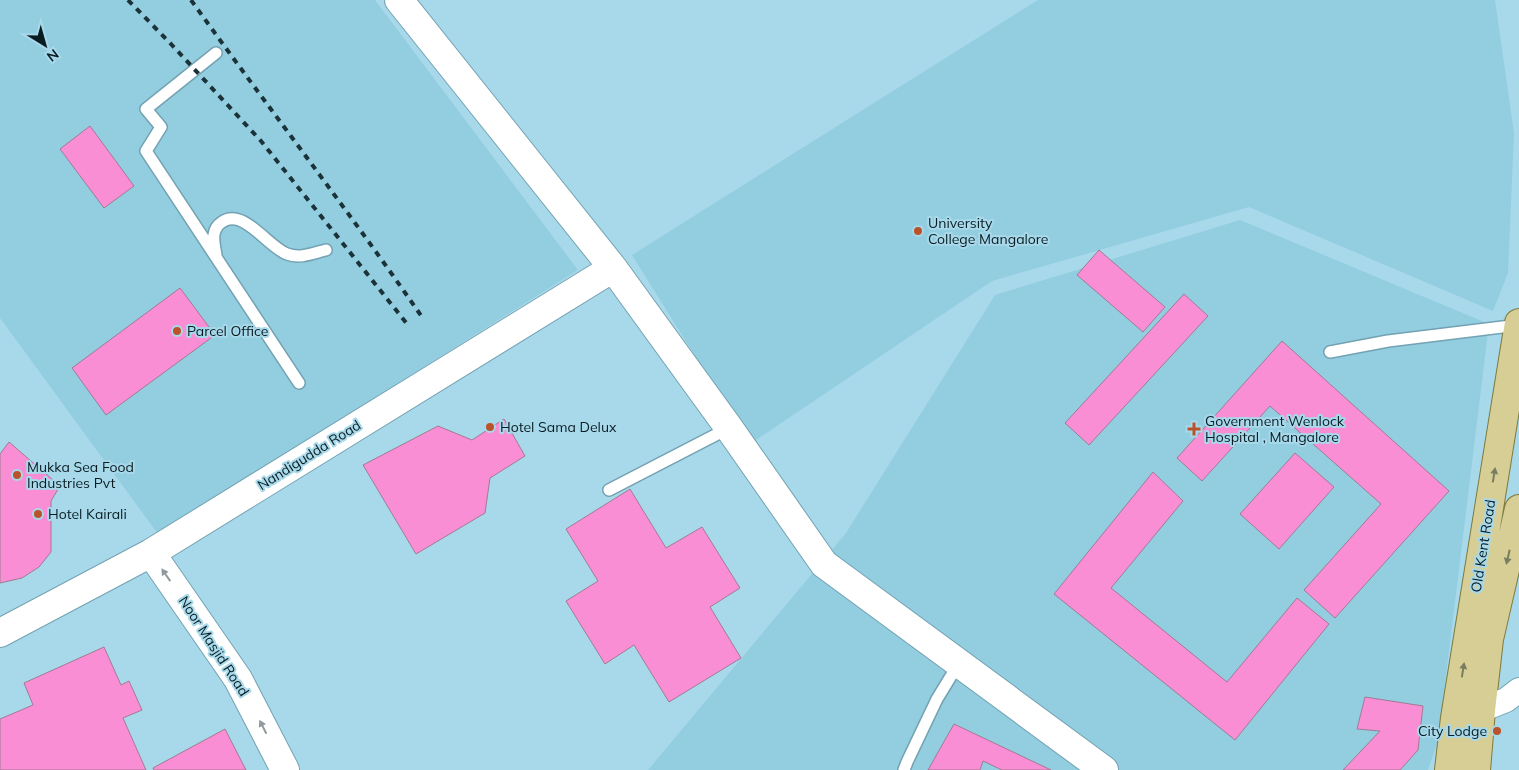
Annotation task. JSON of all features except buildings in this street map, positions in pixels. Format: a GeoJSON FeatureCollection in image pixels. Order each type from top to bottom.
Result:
{"type":"FeatureCollection","features":[{"type":"Feature","properties":{"kind":"main road","name":"Old Kent Road"},"geometry":{"type":"LineString","coordinates":[[1449,770],[1456,708],[1519,324]]}},
{"type":"Feature","properties":{"kind":"main road"},"geometry":{"type":"LineString","coordinates":[[1476,770],[1489,639],[1519,509]]}},
{"type":"Feature","properties":{"kind":"street"},"geometry":{"type":"LineString","coordinates":[[399,0],[613,268],[729,428],[824,564],[1104,770]]}},
{"type":"Feature","properties":{"kind":"street","name":"Nandigudda Road"},"geometry":{"type":"LineString","coordinates":[[0,633],[151,553],[613,268]]}},
{"type":"Feature","properties":{"kind":"street","name":"Noor Masjid Road"},"geometry":{"type":"LineString","coordinates":[[151,553],[238,679],[286,770]]}},
{"type":"Feature","properties":{"kind":"street"},"geometry":{"type":"LineString","coordinates":[[1481,710],[1506,700],[1519,690]]}},
{"type":"Feature","properties":{"kind":"lane"},"geometry":{"type":"LineString","coordinates":[[216,53],[146,109],[161,127],[146,151],[299,382]]}},
{"type":"Feature","properties":{"kind":"lane"},"geometry":{"type":"LineString","coordinates":[[216,259],[213,238],[215,230],[220,223],[234,218],[243,220],[276,248],[288,254],[299,256],[326,250]]}},
{"type":"Feature","properties":{"kind":"lane"},"geometry":{"type":"LineString","coordinates":[[1330,352],[1388,341],[1519,324]]}},
{"type":"Feature","properties":{"kind":"lane"},"geometry":{"type":"LineString","coordinates":[[609,490],[729,428]]}},
{"type":"Feature","properties":{"kind":"lane"},"geometry":{"type":"LineString","coordinates":[[904,770],[906,762],[937,699],[959,664]]}},
{"type":"Feature","properties":{"kind":"shaded area"},"geometry":{"type":"Polygon","coordinates":[[[0,0],[375,0],[578,270],[158,534],[0,318],[0,0]]]}},
{"type":"Feature","properties":{"kind":"shaded area","name":"University College Mangalore"},"geometry":{"type":"Polygon","coordinates":[[[1038,0],[1495,0],[1514,133],[1508,273],[1493,311],[1249,207],[992,281],[750,444],[632,255],[1038,0]]]}},
{"type":"Feature","properties":{"kind":"shaded area","name":"Government Wenlock Hospital , Mangalore"},"geometry":{"type":"Polygon","coordinates":[[[1240,220],[1489,324],[1438,741],[1428,770],[648,770],[846,533],[995,295],[1240,220]]]}},
{"type":"Feature","properties":{"kind":"railway"},"geometry":{"type":"LineString","coordinates":[[128,0],[261,141],[408,325]]}},
{"type":"Feature","properties":{"kind":"railway"},"geometry":{"type":"LineString","coordinates":[[191,0],[422,317]]}},
{"type":"Feature","properties":{"kind":"place","name":"University College Mangalore"},"geometry":{"type":"Point","coordinates":[918,231]}},
{"type":"Feature","properties":{"kind":"place","name":"Parcel Office"},"geometry":{"type":"Point","coordinates":[177,331]}},
{"type":"Feature","properties":{"kind":"place","name":"Hotel Sama Delux"},"geometry":{"type":"Point","coordinates":[490,427]}},
{"type":"Feature","properties":{"kind":"place","name":"Government Wenlock Hospital , Mangalore"},"geometry":{"type":"Point","coordinates":[1194,429]}},
{"type":"Feature","properties":{"kind":"place","name":"Mukka Sea Food Industries Pvt"},"geometry":{"type":"Point","coordinates":[17,475]}},
{"type":"Feature","properties":{"kind":"place","name":"Hotel Kairali"},"geometry":{"type":"Point","coordinates":[38,514]}},
{"type":"Feature","properties":{"kind":"place","name":"City Lodge"},"geometry":{"type":"Point","coordinates":[1497,731]}}]}
